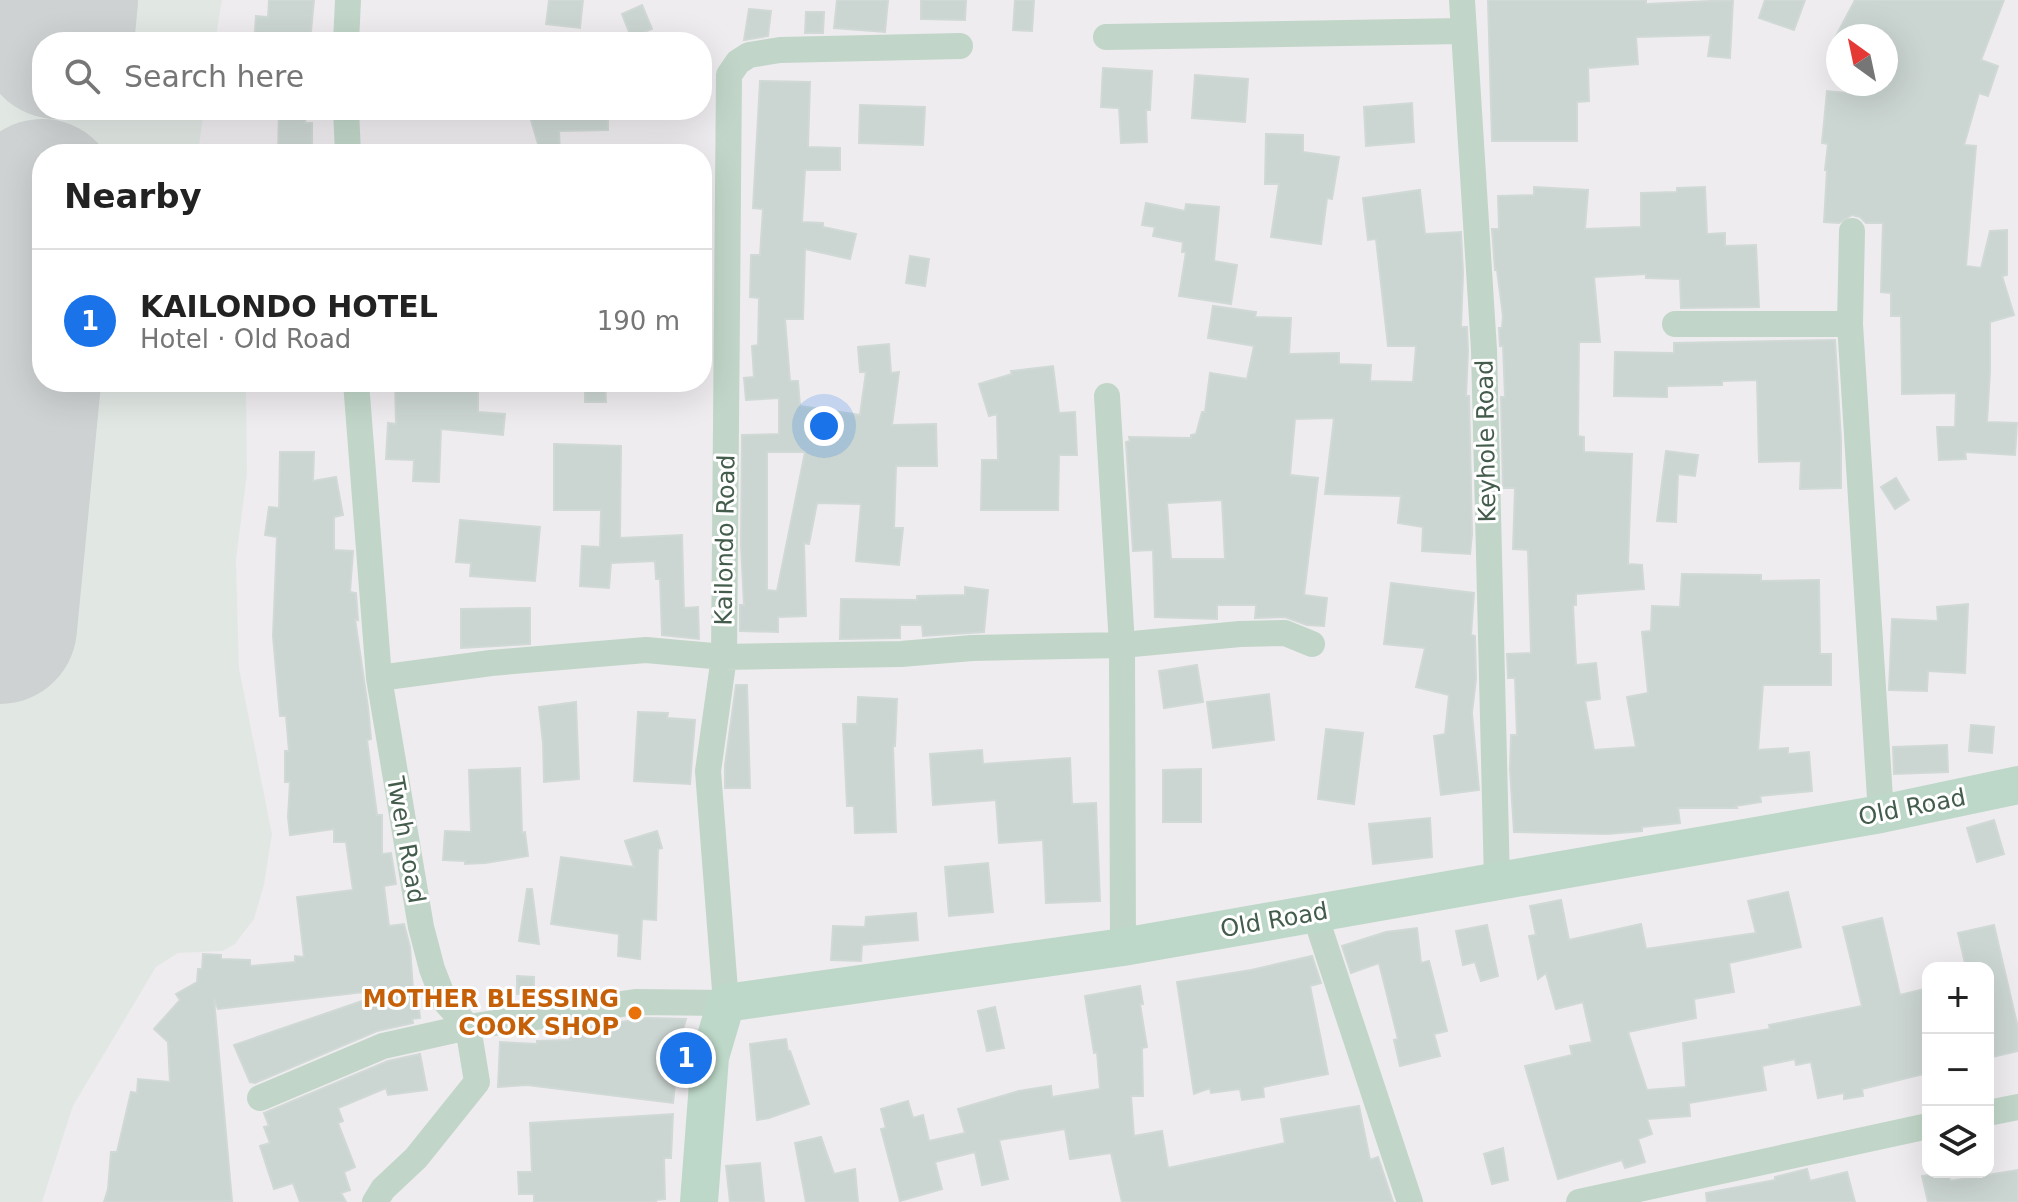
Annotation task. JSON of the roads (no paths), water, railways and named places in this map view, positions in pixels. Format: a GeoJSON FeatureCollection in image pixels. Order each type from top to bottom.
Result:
{"type":"FeatureCollection","features":[{"type":"Feature","properties":{"kind":"street"},"geometry":{"type":"LineString","coordinates":[[346,32],[348,0]]}},
{"type":"Feature","properties":{"kind":"street","name":"Keyhole Road"},"geometry":{"type":"LineString","coordinates":[[1462,0],[1484,350],[1497,882]]}},
{"type":"Feature","properties":{"kind":"street"},"geometry":{"type":"LineString","coordinates":[[1106,37],[1463,31]]}},
{"type":"Feature","properties":{"kind":"street","name":"Kailondo Road"},"geometry":{"type":"LineString","coordinates":[[726,1003],[708,771],[724,657],[729,75],[738,62],[749,55],[780,50],[960,46]]}},
{"type":"Feature","properties":{"kind":"street"},"geometry":{"type":"LineString","coordinates":[[346,120],[348,144]]}},
{"type":"Feature","properties":{"kind":"street"},"geometry":{"type":"LineString","coordinates":[[1852,231],[1850,324],[1881,814]]}},
{"type":"Feature","properties":{"kind":"street"},"geometry":{"type":"LineString","coordinates":[[1675,324],[1850,324]]}},
{"type":"Feature","properties":{"kind":"street","name":"Tweh Road"},"geometry":{"type":"LineString","coordinates":[[357,392],[379,678],[421,927],[444,1000],[468,1027]]}},
{"type":"Feature","properties":{"kind":"street"},"geometry":{"type":"LineString","coordinates":[[1107,396],[1122,645],[1123,947]]}},
{"type":"Feature","properties":{"kind":"street"},"geometry":{"type":"LineString","coordinates":[[379,678],[491,663],[646,650],[724,657],[901,654],[972,648],[1122,645],[1285,633],[1312,644]]}},
{"type":"Feature","properties":{"kind":"street","name":"Old Road"},"geometry":{"type":"LineString","coordinates":[[726,1003],[1123,947],[1881,814],[2018,785]]}},
{"type":"Feature","properties":{"kind":"street"},"geometry":{"type":"LineString","coordinates":[[1314,912],[1410,1202]]}},
{"type":"Feature","properties":{"kind":"street"},"geometry":{"type":"LineString","coordinates":[[260,1098],[383,1046],[468,1027],[635,1002],[726,1003],[710,1057],[699,1202]]}},
{"type":"Feature","properties":{"kind":"street"},"geometry":{"type":"LineString","coordinates":[[375,1202],[383,1189],[416,1158],[477,1082],[468,1027]]}},
{"type":"Feature","properties":{"kind":"street"},"geometry":{"type":"LineString","coordinates":[[1994,1112],[2018,1107]]}},
{"type":"Feature","properties":{"kind":"street"},"geometry":{"type":"LineString","coordinates":[[1579,1202],[1922,1127]]}},
{"type":"Feature","properties":{"kind":"place","name":"MOTHER BLESSING COOK SHOP"},"geometry":{"type":"Point","coordinates":[635,1013]}},
{"type":"Feature","properties":{"kind":"place","name":"KAILONDO HOTEL"},"geometry":{"type":"Point","coordinates":[686,1058]}}]}
